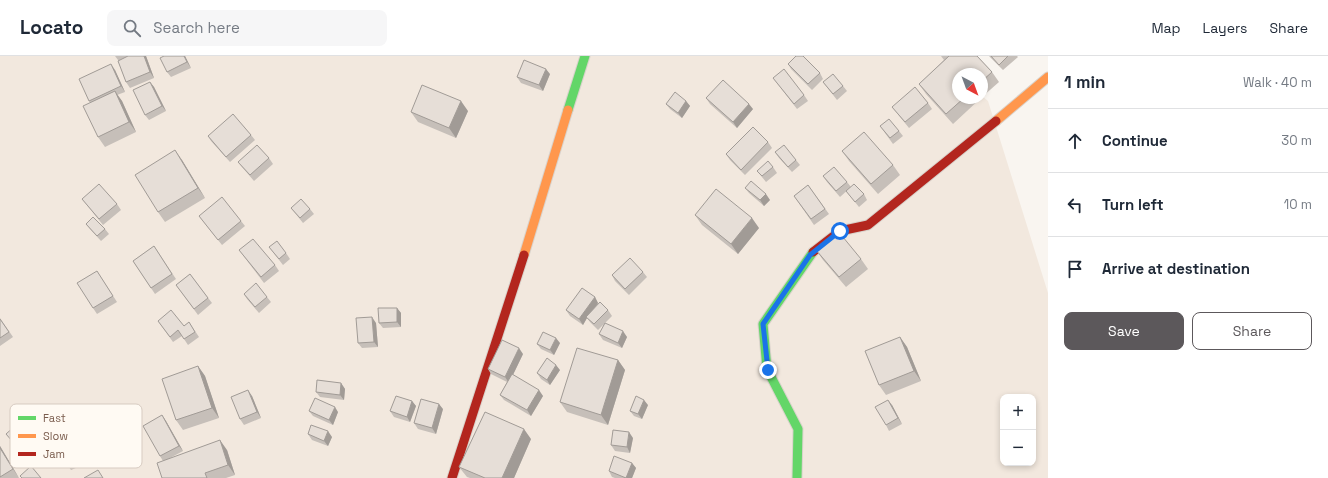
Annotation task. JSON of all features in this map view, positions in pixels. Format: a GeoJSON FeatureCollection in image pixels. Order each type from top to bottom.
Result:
{"type":"FeatureCollection","features":[{"type":"Feature","properties":{"kind":"street"},"geometry":{"type":"LineString","coordinates":[[452,478],[490,364],[585,56]]}},
{"type":"Feature","properties":{"kind":"street"},"geometry":{"type":"LineString","coordinates":[[797,478],[798,429],[768,370],[763,324],[810,255],[840,231],[868,225],[1048,77]]}},
{"type":"Feature","properties":{"kind":"shaded area"},"geometry":{"type":"Polygon","coordinates":[[[0,56],[942,56],[953,68],[952,104],[988,104],[988,101],[1048,293],[1048,478],[0,478],[0,56]]]}},
{"type":"Feature","properties":{"kind":"building"},"geometry":{"type":"Polygon","coordinates":[[[128,56],[144,56],[150,72],[126,82],[118,61],[128,56]]]}},
{"type":"Feature","properties":{"kind":"building"},"geometry":{"type":"Polygon","coordinates":[[[164,56],[184,56],[187,62],[167,72],[160,58],[164,56]]]}},
{"type":"Feature","properties":{"kind":"building"},"geometry":{"type":"Polygon","coordinates":[[[796,56],[803,56],[820,73],[808,84],[788,64],[796,56]]]}},
{"type":"Feature","properties":{"kind":"building"},"geometry":{"type":"Polygon","coordinates":[[[949,56],[977,56],[992,72],[988,76],[988,68],[952,68],[952,104],[957,104],[946,114],[919,84],[949,56]]]}},
{"type":"Feature","properties":{"kind":"building"},"geometry":{"type":"Polygon","coordinates":[[[991,56],[1008,56],[999,65],[991,56]]]}},
{"type":"Feature","properties":{"kind":"building"},"geometry":{"type":"Polygon","coordinates":[[[524,60],[546,69],[539,85],[517,77],[524,60]]]}},
{"type":"Feature","properties":{"kind":"building"},"geometry":{"type":"Polygon","coordinates":[[[111,64],[121,86],[89,101],[79,79],[111,64]]]}},
{"type":"Feature","properties":{"kind":"building"},"geometry":{"type":"Polygon","coordinates":[[[784,69],[804,95],[794,104],[773,78],[784,69]]]}},
{"type":"Feature","properties":{"kind":"building"},"geometry":{"type":"Polygon","coordinates":[[[833,74],[843,86],[833,94],[823,82],[833,74]]]}},
{"type":"Feature","properties":{"kind":"building"},"geometry":{"type":"Polygon","coordinates":[[[723,80],[749,104],[733,122],[706,98],[723,80]]]}},
{"type":"Feature","properties":{"kind":"building"},"geometry":{"type":"Polygon","coordinates":[[[150,82],[162,106],[145,115],[133,90],[150,82]]]}},
{"type":"Feature","properties":{"kind":"building"},"geometry":{"type":"Polygon","coordinates":[[[422,85],[461,101],[449,128],[411,112],[422,85]]]}},
{"type":"Feature","properties":{"kind":"building"},"geometry":{"type":"Polygon","coordinates":[[[915,87],[928,103],[905,122],[892,107],[915,87]]]}},
{"type":"Feature","properties":{"kind":"building"},"geometry":{"type":"Polygon","coordinates":[[[115,91],[129,122],[98,137],[83,106],[115,91]]]}},
{"type":"Feature","properties":{"kind":"building"},"geometry":{"type":"Polygon","coordinates":[[[675,92],[686,101],[678,113],[666,104],[675,92]]]}},
{"type":"Feature","properties":{"kind":"building"},"geometry":{"type":"Polygon","coordinates":[[[233,114],[251,135],[226,157],[208,136],[233,114]]]}},
{"type":"Feature","properties":{"kind":"building"},"geometry":{"type":"Polygon","coordinates":[[[889,119],[899,131],[890,138],[880,126],[889,119]]]}},
{"type":"Feature","properties":{"kind":"building"},"geometry":{"type":"Polygon","coordinates":[[[753,127],[768,142],[741,170],[726,154],[753,127]]]}},
{"type":"Feature","properties":{"kind":"building"},"geometry":{"type":"Polygon","coordinates":[[[864,132],[893,165],[871,184],[842,151],[864,132]]]}},
{"type":"Feature","properties":{"kind":"building"},"geometry":{"type":"Polygon","coordinates":[[[257,145],[269,158],[250,175],[238,162],[257,145]]]}},
{"type":"Feature","properties":{"kind":"building"},"geometry":{"type":"Polygon","coordinates":[[[784,145],[796,160],[788,167],[775,152],[784,145]]]}},
{"type":"Feature","properties":{"kind":"building"},"geometry":{"type":"Polygon","coordinates":[[[175,150],[198,188],[158,212],[135,175],[175,150]]]}},
{"type":"Feature","properties":{"kind":"building"},"geometry":{"type":"Polygon","coordinates":[[[768,161],[773,167],[762,176],[757,171],[768,161]]]}},
{"type":"Feature","properties":{"kind":"building"},"geometry":{"type":"Polygon","coordinates":[[[834,167],[847,182],[836,191],[823,176],[834,167]]]}},
{"type":"Feature","properties":{"kind":"building"},"geometry":{"type":"Polygon","coordinates":[[[751,181],[766,194],[760,200],[745,188],[751,181]]]}},
{"type":"Feature","properties":{"kind":"building"},"geometry":{"type":"Polygon","coordinates":[[[99,184],[117,204],[99,219],[82,199],[99,184]]]}},
{"type":"Feature","properties":{"kind":"building"},"geometry":{"type":"Polygon","coordinates":[[[854,184],[864,194],[855,202],[846,191],[854,184]]]}},
{"type":"Feature","properties":{"kind":"building"},"geometry":{"type":"Polygon","coordinates":[[[808,185],[825,209],[811,219],[794,196],[808,185]]]}},
{"type":"Feature","properties":{"kind":"building"},"geometry":{"type":"Polygon","coordinates":[[[716,189],[752,218],[731,244],[695,215],[716,189]]]}},
{"type":"Feature","properties":{"kind":"building"},"geometry":{"type":"Polygon","coordinates":[[[222,197],[241,221],[218,240],[199,216],[222,197]]]}},
{"type":"Feature","properties":{"kind":"building"},"geometry":{"type":"Polygon","coordinates":[[[301,199],[310,209],[300,218],[291,208],[301,199]]]}},
{"type":"Feature","properties":{"kind":"building"},"geometry":{"type":"Polygon","coordinates":[[[93,217],[105,229],[97,236],[86,224],[93,217]]]}},
{"type":"Feature","properties":{"kind":"building"},"geometry":{"type":"Polygon","coordinates":[[[838,231],[861,259],[839,277],[816,250],[838,231]]]}},
{"type":"Feature","properties":{"kind":"building"},"geometry":{"type":"Polygon","coordinates":[[[253,239],[275,265],[261,277],[239,250],[253,239]]]}},
{"type":"Feature","properties":{"kind":"building"},"geometry":{"type":"Polygon","coordinates":[[[277,241],[286,253],[279,259],[269,247],[277,241]]]}},
{"type":"Feature","properties":{"kind":"building"},"geometry":{"type":"Polygon","coordinates":[[[154,246],[172,274],[151,288],[133,261],[154,246]]]}},
{"type":"Feature","properties":{"kind":"building"},"geometry":{"type":"Polygon","coordinates":[[[630,258],[643,272],[625,289],[612,275],[630,258]]]}},
{"type":"Feature","properties":{"kind":"building"},"geometry":{"type":"Polygon","coordinates":[[[97,271],[113,296],[93,308],[77,283],[97,271]]]}},
{"type":"Feature","properties":{"kind":"building"},"geometry":{"type":"Polygon","coordinates":[[[190,274],[208,298],[194,309],[176,285],[190,274]]]}},
{"type":"Feature","properties":{"kind":"building"},"geometry":{"type":"Polygon","coordinates":[[[256,283],[267,297],[255,307],[244,294],[256,283]]]}},
{"type":"Feature","properties":{"kind":"building"},"geometry":{"type":"Polygon","coordinates":[[[582,288],[595,297],[579,319],[566,310],[582,288]]]}},
{"type":"Feature","properties":{"kind":"building"},"geometry":{"type":"Polygon","coordinates":[[[600,302],[608,310],[594,324],[586,317],[600,302]]]}},
{"type":"Feature","properties":{"kind":"building"},"geometry":{"type":"Polygon","coordinates":[[[378,308],[397,308],[397,322],[379,323],[378,308]]]}},
{"type":"Feature","properties":{"kind":"building"},"geometry":{"type":"Polygon","coordinates":[[[171,310],[184,326],[189,322],[195,332],[184,339],[178,330],[170,337],[158,321],[171,310]]]}},
{"type":"Feature","properties":{"kind":"building"},"geometry":{"type":"Polygon","coordinates":[[[372,317],[374,342],[358,343],[356,318],[372,317]]]}},
{"type":"Feature","properties":{"kind":"building"},"geometry":{"type":"Polygon","coordinates":[[[0,319],[9,332],[0,338],[0,319]]]}},
{"type":"Feature","properties":{"kind":"building"},"geometry":{"type":"Polygon","coordinates":[[[605,323],[623,331],[618,343],[599,334],[605,323]]]}},
{"type":"Feature","properties":{"kind":"building"},"geometry":{"type":"Polygon","coordinates":[[[543,332],[556,338],[550,350],[537,344],[543,332]]]}},
{"type":"Feature","properties":{"kind":"building"},"geometry":{"type":"Polygon","coordinates":[[[900,337],[914,371],[879,385],[865,351],[900,337]]]}},
{"type":"Feature","properties":{"kind":"building"},"geometry":{"type":"Polygon","coordinates":[[[502,340],[519,348],[505,377],[488,369],[502,340]]]}},
{"type":"Feature","properties":{"kind":"building"},"geometry":{"type":"Polygon","coordinates":[[[577,348],[618,360],[601,415],[560,402],[577,348]]]}},
{"type":"Feature","properties":{"kind":"building"},"geometry":{"type":"Polygon","coordinates":[[[547,358],[556,365],[547,380],[537,373],[547,358]]]}},
{"type":"Feature","properties":{"kind":"building"},"geometry":{"type":"Polygon","coordinates":[[[198,366],[212,408],[176,420],[162,379],[198,366]]]}},
{"type":"Feature","properties":{"kind":"building"},"geometry":{"type":"Polygon","coordinates":[[[512,374],[539,390],[527,410],[500,395],[512,374]]]}},
{"type":"Feature","properties":{"kind":"building"},"geometry":{"type":"Polygon","coordinates":[[[317,380],[341,383],[340,395],[316,392],[317,380]]]}},
{"type":"Feature","properties":{"kind":"building"},"geometry":{"type":"Polygon","coordinates":[[[248,390],[257,412],[240,419],[231,397],[248,390]]]}},
{"type":"Feature","properties":{"kind":"building"},"geometry":{"type":"Polygon","coordinates":[[[396,396],[412,401],[407,417],[390,411],[396,396]]]}},
{"type":"Feature","properties":{"kind":"building"},"geometry":{"type":"Polygon","coordinates":[[[636,396],[644,400],[638,414],[630,411],[636,396]]]}},
{"type":"Feature","properties":{"kind":"building"},"geometry":{"type":"Polygon","coordinates":[[[315,398],[335,407],[329,420],[309,411],[315,398]]]}},
{"type":"Feature","properties":{"kind":"building"},"geometry":{"type":"Polygon","coordinates":[[[421,399],[439,404],[432,428],[414,423],[421,399]]]}},
{"type":"Feature","properties":{"kind":"building"},"geometry":{"type":"Polygon","coordinates":[[[888,400],[898,418],[886,425],[875,407],[888,400]]]}},
{"type":"Feature","properties":{"kind":"building"},"geometry":{"type":"Polygon","coordinates":[[[485,412],[524,429],[502,478],[485,478],[459,467],[485,412]]]}},
{"type":"Feature","properties":{"kind":"building"},"geometry":{"type":"Polygon","coordinates":[[[162,415],[179,446],[160,456],[143,426],[162,415]]]}},
{"type":"Feature","properties":{"kind":"building"},"geometry":{"type":"Polygon","coordinates":[[[311,425],[328,431],[324,441],[308,434],[311,425]]]}},
{"type":"Feature","properties":{"kind":"building"},"geometry":{"type":"Polygon","coordinates":[[[10,430],[10,439],[6,434],[10,430]]]}},
{"type":"Feature","properties":{"kind":"building"},"geometry":{"type":"Polygon","coordinates":[[[613,430],[629,432],[627,447],[611,445],[613,430]]]}},
{"type":"Feature","properties":{"kind":"building"},"geometry":{"type":"Polygon","coordinates":[[[220,440],[228,465],[205,473],[207,478],[162,478],[157,463],[220,440]]]}},
{"type":"Feature","properties":{"kind":"building"},"geometry":{"type":"Polygon","coordinates":[[[0,448],[10,464],[10,468],[13,469],[0,477],[0,448]]]}},
{"type":"Feature","properties":{"kind":"building"},"geometry":{"type":"Polygon","coordinates":[[[614,456],[632,463],[626,478],[609,471],[614,456]]]}},
{"type":"Feature","properties":{"kind":"building"},"geometry":{"type":"Polygon","coordinates":[[[29,468],[33,468],[41,478],[22,478],[20,476],[29,468]]]}},
{"type":"Feature","properties":{"kind":"building"},"geometry":{"type":"Polygon","coordinates":[[[98,470],[103,478],[84,478],[98,470]]]}},
{"type":"Feature","properties":{"kind":"traffic: fast"},"geometry":{"type":"LineString","coordinates":[[568,110],[585,56]]}},
{"type":"Feature","properties":{"kind":"traffic: fast"},"geometry":{"type":"LineString","coordinates":[[797,478],[798,429],[767,369],[763,324],[813,252]]}},
{"type":"Feature","properties":{"kind":"traffic: slow"},"geometry":{"type":"LineString","coordinates":[[996,121],[1048,77]]}},
{"type":"Feature","properties":{"kind":"traffic: slow"},"geometry":{"type":"LineString","coordinates":[[524,255],[568,110]]}},
{"type":"Feature","properties":{"kind":"traffic: jam"},"geometry":{"type":"LineString","coordinates":[[813,252],[840,231],[868,225],[996,121]]}},
{"type":"Feature","properties":{"kind":"traffic: jam"},"geometry":{"type":"LineString","coordinates":[[452,478],[524,255]]}},
{"type":"Feature","properties":{"kind":"route"},"geometry":{"type":"LineString","coordinates":[[768,370],[763,324],[810,255],[840,231]]}}]}
